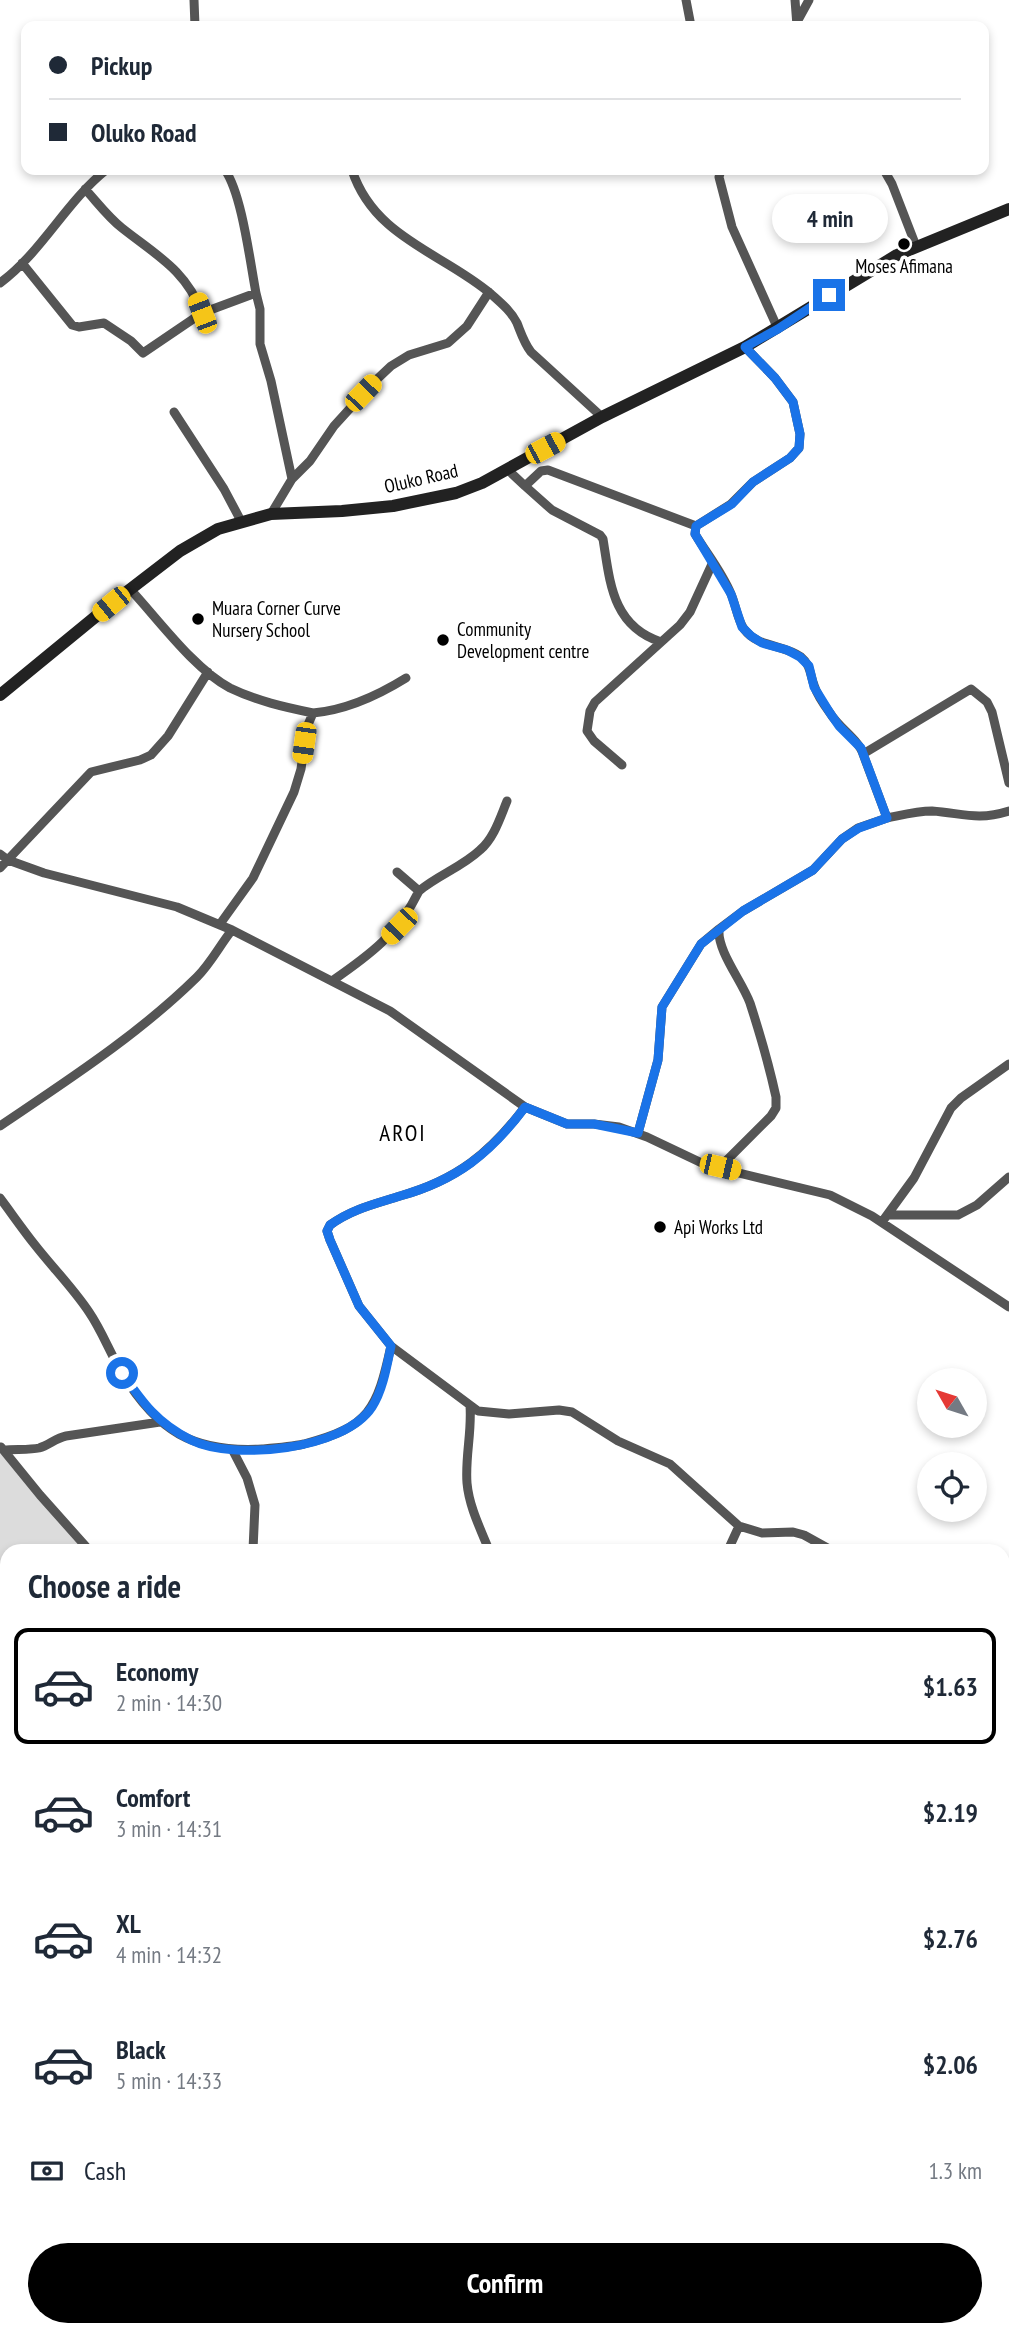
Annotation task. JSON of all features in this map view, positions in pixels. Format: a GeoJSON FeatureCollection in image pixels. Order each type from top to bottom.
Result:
{"type":"FeatureCollection","features":[{"type":"Feature","properties":{"kind":"main road","name":"Oluko Road"},"geometry":{"type":"LineString","coordinates":[[0,695],[130,589],[180,551],[218,528],[271,514],[342,511],[436,499],[482,482],[602,418],[745,347],[916,246],[1009,209]]}},
{"type":"Feature","properties":{"kind":"street"},"geometry":{"type":"LineString","coordinates":[[194,0],[195,21]]}},
{"type":"Feature","properties":{"kind":"street"},"geometry":{"type":"LineString","coordinates":[[686,0],[690,21]]}},
{"type":"Feature","properties":{"kind":"street"},"geometry":{"type":"LineString","coordinates":[[795,0],[797,21]]}},
{"type":"Feature","properties":{"kind":"street"},"geometry":{"type":"LineString","coordinates":[[798,21],[809,0]]}},
{"type":"Feature","properties":{"kind":"street"},"geometry":{"type":"LineString","coordinates":[[0,282],[22,262],[85,189],[100,175]]}},
{"type":"Feature","properties":{"kind":"street"},"geometry":{"type":"LineString","coordinates":[[227,175],[237,198],[260,309],[260,344],[292,480]]}},
{"type":"Feature","properties":{"kind":"street"},"geometry":{"type":"LineString","coordinates":[[354,175],[358,186],[398,234],[489,292],[511,313],[525,345],[531,352],[602,418]]}},
{"type":"Feature","properties":{"kind":"street"},"geometry":{"type":"LineString","coordinates":[[720,175],[732,227],[778,329]]}},
{"type":"Feature","properties":{"kind":"street"},"geometry":{"type":"LineString","coordinates":[[887,175],[916,246]]}},
{"type":"Feature","properties":{"kind":"street"},"geometry":{"type":"LineString","coordinates":[[85,189],[120,226],[149,247],[188,283],[202,313]]}},
{"type":"Feature","properties":{"kind":"street"},"geometry":{"type":"LineString","coordinates":[[22,262],[72,326],[104,324],[131,341],[142,353],[202,313],[256,293]]}},
{"type":"Feature","properties":{"kind":"street"},"geometry":{"type":"LineString","coordinates":[[271,514],[292,480],[310,461],[334,426],[374,382],[408,355],[448,343],[467,326],[489,292]]}},
{"type":"Feature","properties":{"kind":"street"},"geometry":{"type":"LineString","coordinates":[[696,526],[732,504],[753,482],[790,458],[799,448],[800,434],[793,402],[775,378],[745,347]]}},
{"type":"Feature","properties":{"kind":"street"},"geometry":{"type":"LineString","coordinates":[[174,412],[242,521]]}},
{"type":"Feature","properties":{"kind":"street"},"geometry":{"type":"LineString","coordinates":[[507,469],[552,510],[600,535],[603,539],[614,601],[643,634],[661,642]]}},
{"type":"Feature","properties":{"kind":"street"},"geometry":{"type":"LineString","coordinates":[[525,486],[541,471],[548,470],[696,526]]}},
{"type":"Feature","properties":{"kind":"street"},"geometry":{"type":"LineString","coordinates":[[696,526],[695,534],[731,594],[742,627],[762,643],[787,650],[809,666],[814,687],[830,713],[839,726],[859,744],[887,818]]}},
{"type":"Feature","properties":{"kind":"street"},"geometry":{"type":"LineString","coordinates":[[622,765],[594,741],[587,731],[590,711],[595,702],[680,625],[690,612],[713,562]]}},
{"type":"Feature","properties":{"kind":"street"},"geometry":{"type":"LineString","coordinates":[[130,589],[208,673],[228,687],[257,700],[313,713],[327,712],[378,695],[406,678]]}},
{"type":"Feature","properties":{"kind":"street"},"geometry":{"type":"LineString","coordinates":[[0,868],[4,857],[91,772],[151,755],[168,736],[208,673]]}},
{"type":"Feature","properties":{"kind":"street"},"geometry":{"type":"LineString","coordinates":[[863,754],[971,689],[987,702],[992,712],[1009,783]]}},
{"type":"Feature","properties":{"kind":"street"},"geometry":{"type":"LineString","coordinates":[[220,924],[253,878],[294,792],[307,727],[313,713]]}},
{"type":"Feature","properties":{"kind":"street"},"geometry":{"type":"LineString","coordinates":[[332,981],[382,944],[399,926],[419,891],[481,849],[497,825],[507,802]]}},
{"type":"Feature","properties":{"kind":"street"},"geometry":{"type":"LineString","coordinates":[[638,1133],[658,1060],[662,1007],[701,944],[743,911],[813,870],[842,839],[859,828],[887,818],[930,811],[962,817],[980,817],[1009,811]]}},
{"type":"Feature","properties":{"kind":"street"},"geometry":{"type":"LineString","coordinates":[[4,857],[44,873],[177,907],[220,924],[390,1012],[525,1107],[567,1124],[594,1124],[638,1133],[706,1165],[830,1195],[884,1218],[1009,1307]]}},
{"type":"Feature","properties":{"kind":"street"},"geometry":{"type":"LineString","coordinates":[[397,872],[419,891]]}},
{"type":"Feature","properties":{"kind":"street"},"geometry":{"type":"LineString","coordinates":[[719,929],[718,937],[722,948],[749,1002],[776,1097],[776,1108],[771,1116],[720,1167]]}},
{"type":"Feature","properties":{"kind":"street"},"geometry":{"type":"LineString","coordinates":[[0,1126],[106,1055],[168,1003],[198,976],[232,930]]}},
{"type":"Feature","properties":{"kind":"street"},"geometry":{"type":"LineString","coordinates":[[884,1218],[914,1178],[951,1108],[1009,1064]]}},
{"type":"Feature","properties":{"kind":"street"},"geometry":{"type":"LineString","coordinates":[[525,1107],[493,1147],[479,1159],[425,1187],[377,1201],[330,1225],[327,1231],[330,1240],[359,1306],[391,1346],[470,1406],[485,1413],[559,1410],[572,1412],[618,1441],[670,1464],[739,1525],[762,1533],[793,1532],[820,1544]]}},
{"type":"Feature","properties":{"kind":"street"},"geometry":{"type":"LineString","coordinates":[[884,1218],[958,1215],[977,1205],[1009,1177]]}},
{"type":"Feature","properties":{"kind":"street"},"geometry":{"type":"LineString","coordinates":[[0,1198],[87,1309],[122,1373],[148,1411],[160,1422],[208,1447],[232,1449],[299,1445],[328,1438],[350,1428],[362,1420],[373,1406],[391,1346]]}},
{"type":"Feature","properties":{"kind":"street"},"geometry":{"type":"LineString","coordinates":[[470,1406],[467,1481],[469,1497],[487,1544]]}},
{"type":"Feature","properties":{"kind":"street"},"geometry":{"type":"LineString","coordinates":[[2,1448],[37,1448],[53,1439],[66,1436],[160,1422]]}},
{"type":"Feature","properties":{"kind":"street"},"geometry":{"type":"LineString","coordinates":[[2,1448],[84,1544]]}},
{"type":"Feature","properties":{"kind":"street"},"geometry":{"type":"LineString","coordinates":[[232,1449],[247,1478],[255,1505],[253,1544]]}},
{"type":"Feature","properties":{"kind":"street"},"geometry":{"type":"LineString","coordinates":[[731,1544],[739,1525]]}},
{"type":"Feature","properties":{"kind":"shaded area"},"geometry":{"type":"Polygon","coordinates":[[[0,1449],[88,1544],[0,1544],[0,1449]]]}},
{"type":"Feature","properties":{"kind":"place","name":"Moses Afimana"},"geometry":{"type":"Point","coordinates":[904,244]}},
{"type":"Feature","properties":{"kind":"place","name":"Muara Corner Curve Nursery School"},"geometry":{"type":"Point","coordinates":[198,619]}},
{"type":"Feature","properties":{"kind":"place","name":"Community Development centre"},"geometry":{"type":"Point","coordinates":[443,640]}},
{"type":"Feature","properties":{"kind":"place","name":"Api Works Ltd"},"geometry":{"type":"Point","coordinates":[660,1227]}},
{"type":"Feature","properties":{"kind":"district","name":"AROI"},"geometry":{"type":"Point","coordinates":[403,1133]}},
{"type":"Feature","properties":{"kind":"route"},"geometry":{"type":"LineString","coordinates":[[122,1373],[148,1411],[160,1422],[208,1447],[243,1450],[299,1445],[328,1438],[362,1420],[373,1406],[391,1346],[359,1306],[330,1240],[327,1231],[330,1225],[377,1201],[425,1187],[479,1159],[493,1147],[525,1107],[567,1124],[594,1124],[638,1133],[658,1060],[662,1007],[701,944],[743,911],[813,870],[842,839],[859,828],[887,818],[859,744],[844,732],[830,713],[814,687],[809,666],[787,650],[762,643],[742,627],[723,578],[695,534],[696,526],[732,504],[753,482],[790,458],[799,448],[800,434],[793,402],[775,378],[745,347],[829,295]]}}]}
